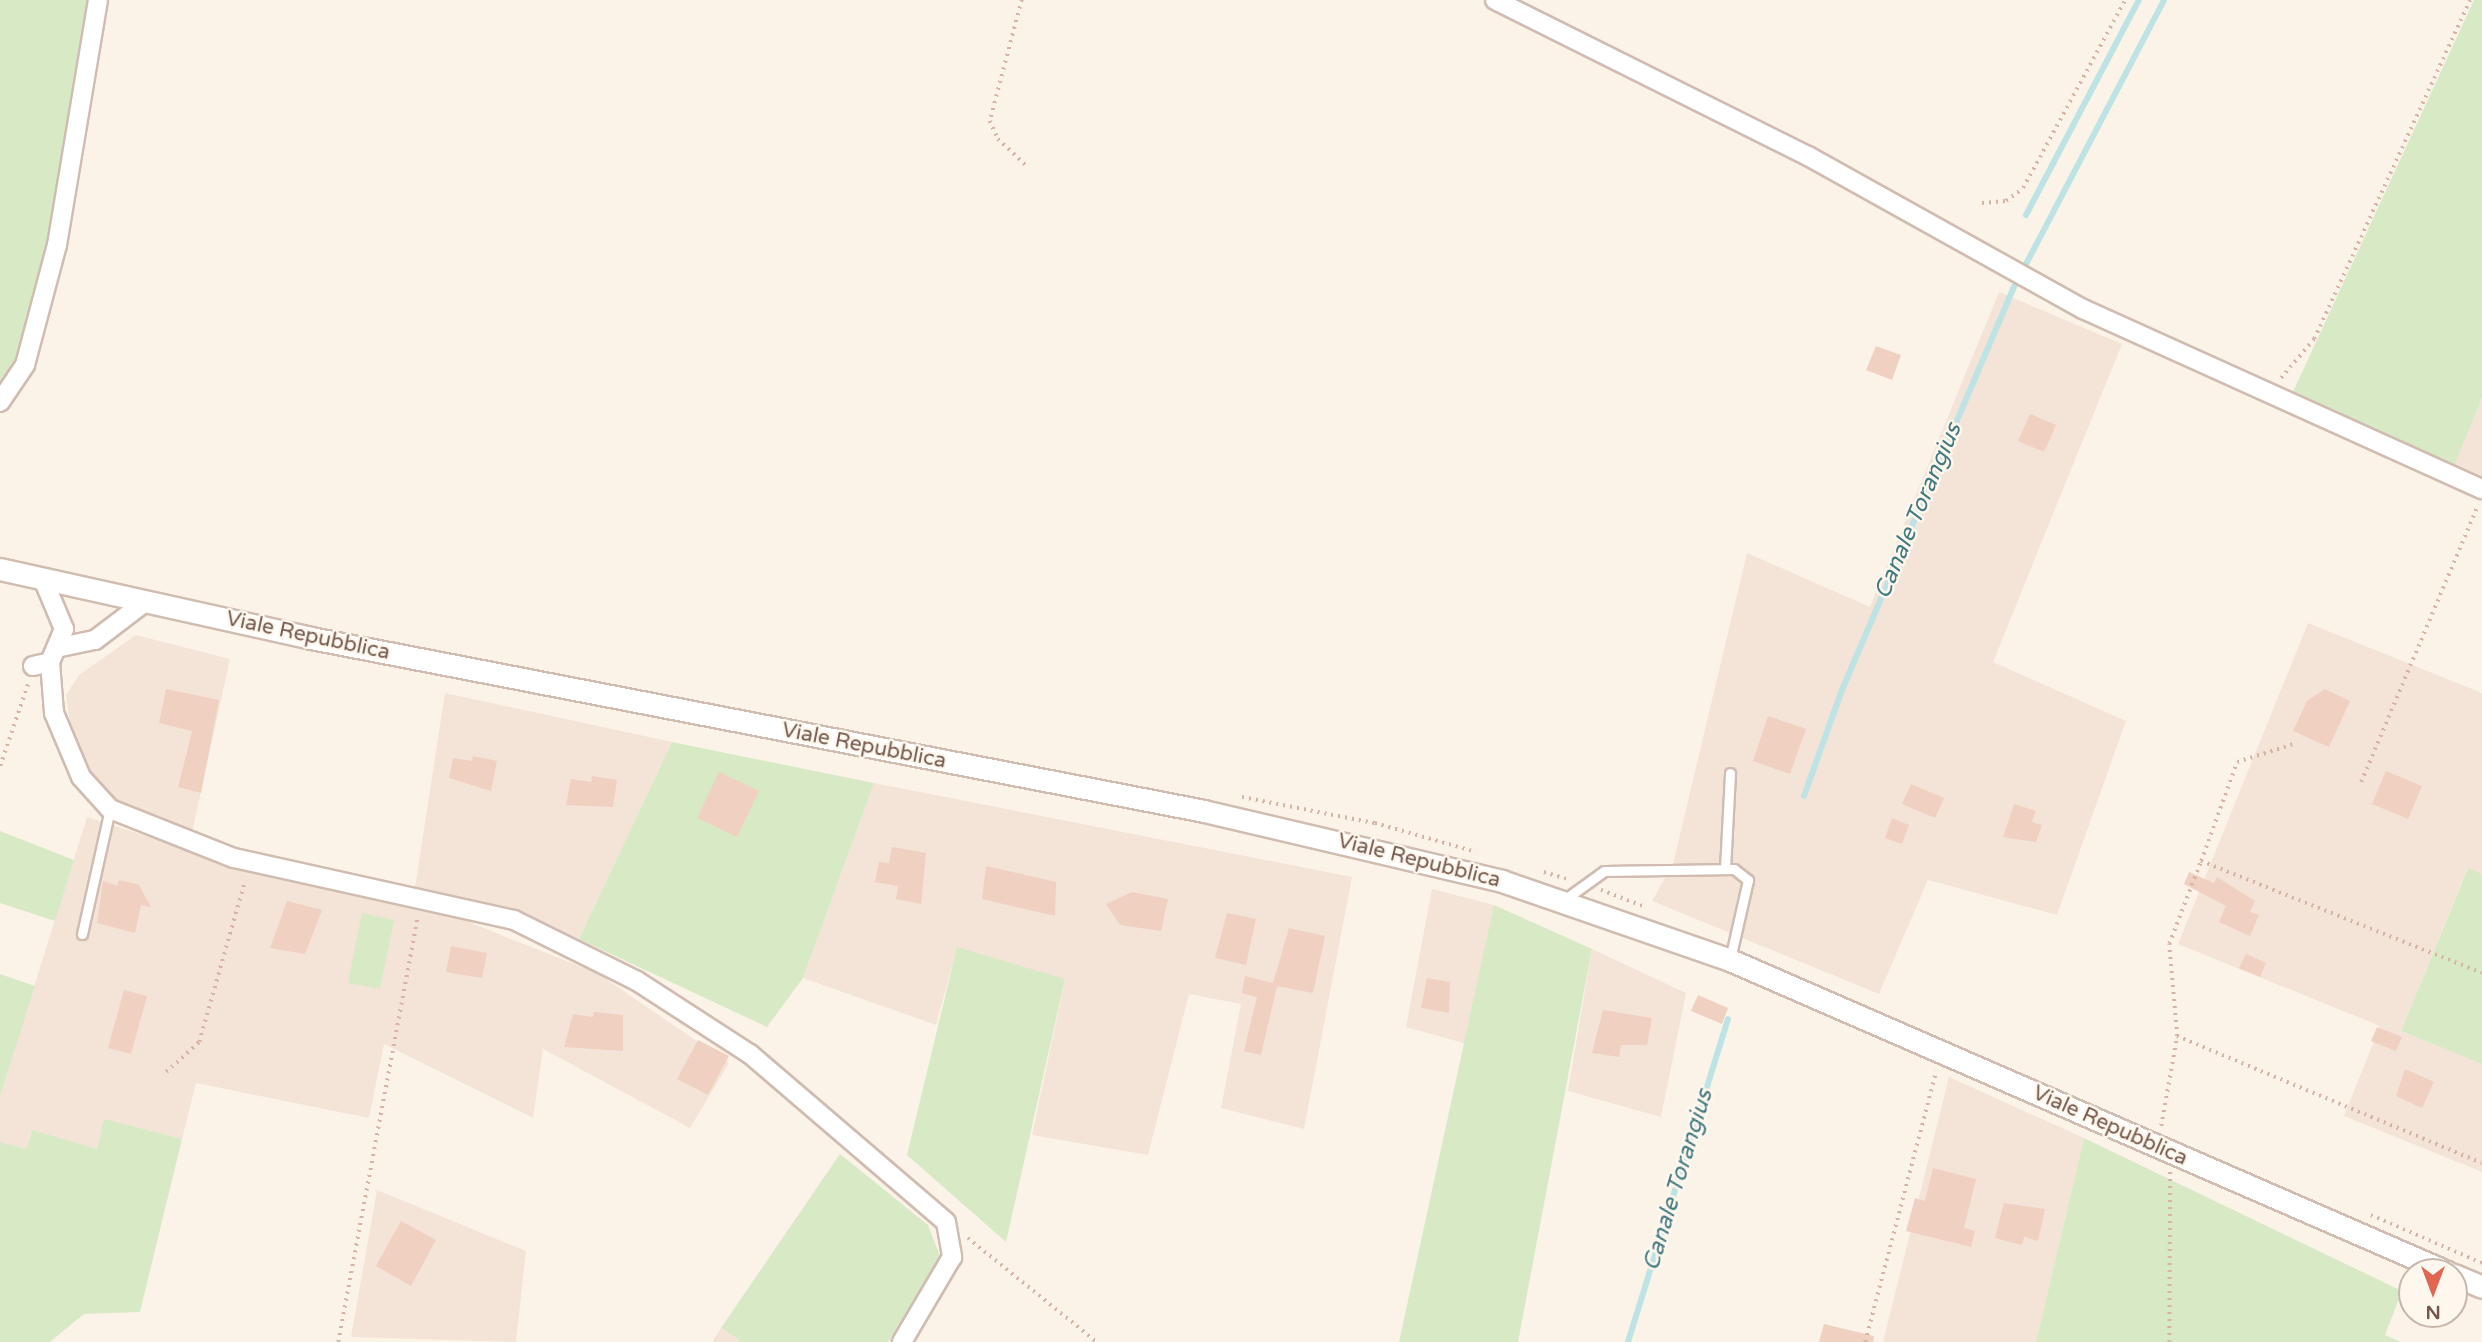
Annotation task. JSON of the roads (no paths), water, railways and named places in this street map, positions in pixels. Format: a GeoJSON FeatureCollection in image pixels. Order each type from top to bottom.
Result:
{"type":"FeatureCollection","features":[{"type":"Feature","properties":{"kind":"street"},"geometry":{"type":"LineString","coordinates":[[0,402],[25,365],[54,257],[98,0]]}},
{"type":"Feature","properties":{"kind":"street"},"geometry":{"type":"LineString","coordinates":[[1495,0],[1808,156],[2033,282],[2482,489]]}},
{"type":"Feature","properties":{"kind":"street","name":"Viale Repubblica"},"geometry":{"type":"LineString","coordinates":[[0,569],[145,602],[1204,811],[1401,854],[1564,900],[1774,978],[2415,1258]]}},
{"type":"Feature","properties":{"kind":"street"},"geometry":{"type":"LineString","coordinates":[[44,579],[60,607],[48,658],[54,713],[81,777],[110,809],[250,861],[422,896],[514,920],[570,944],[750,1054],[946,1222],[952,1235],[952,1257],[902,1342]]}},
{"type":"Feature","properties":{"kind":"street"},"geometry":{"type":"LineString","coordinates":[[48,658],[95,640],[145,602]]}},
{"type":"Feature","properties":{"kind":"lane"},"geometry":{"type":"LineString","coordinates":[[1725,869],[1730,773]]}},
{"type":"Feature","properties":{"kind":"lane"},"geometry":{"type":"LineString","coordinates":[[82,934],[110,809]]}},
{"type":"Feature","properties":{"kind":"lane"},"geometry":{"type":"LineString","coordinates":[[1564,900],[1604,871],[1725,869],[1748,880],[1725,958]]}},
{"type":"Feature","properties":{"kind":"waterway"},"geometry":{"type":"LineString","coordinates":[[2026,215],[2139,0]]}},
{"type":"Feature","properties":{"kind":"waterway","name":"Canale Torangius"},"geometry":{"type":"LineString","coordinates":[[1804,796],[1842,690],[2013,289],[2164,0]]}},
{"type":"Feature","properties":{"kind":"waterway","name":"Canale Torangius"},"geometry":{"type":"LineString","coordinates":[[1628,1342],[1728,1019]]}}]}
